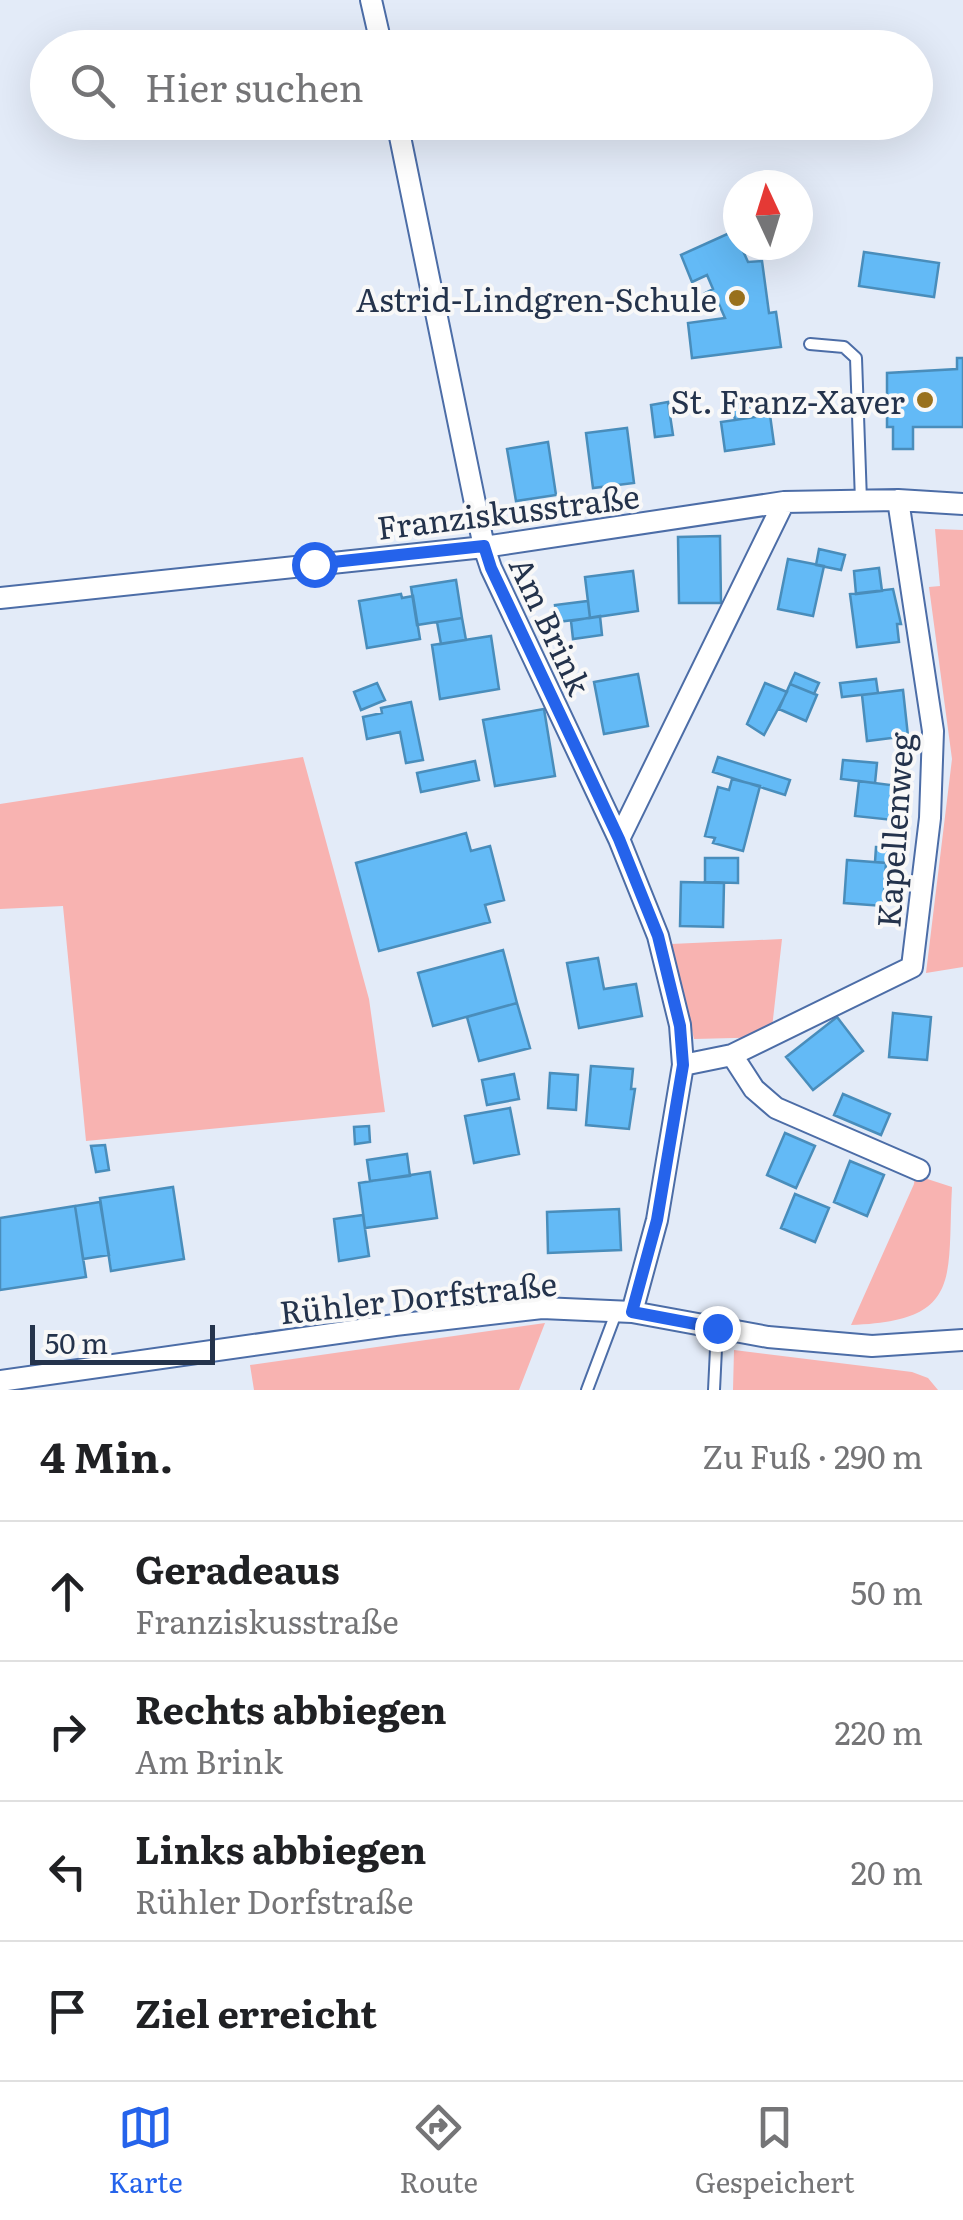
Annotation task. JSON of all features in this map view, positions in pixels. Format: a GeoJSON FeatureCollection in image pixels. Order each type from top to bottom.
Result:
{"type":"FeatureCollection","features":[{"type":"Feature","properties":{"kind":"street"},"geometry":{"type":"LineString","coordinates":[[372,0],[378,30]]}},
{"type":"Feature","properties":{"kind":"street","name":"Am Brink"},"geometry":{"type":"LineString","coordinates":[[401,140],[484,546],[619,839],[658,936],[680,1026],[683,1065],[657,1220],[624,1312]]}},
{"type":"Feature","properties":{"kind":"street","name":"Franziskusstraße"},"geometry":{"type":"LineString","coordinates":[[0,598],[484,546],[784,502],[898,500],[963,504]]}},
{"type":"Feature","properties":{"kind":"street","name":"Kapellenweg"},"geometry":{"type":"LineString","coordinates":[[683,1065],[732,1055],[912,966],[932,805],[933,730],[898,500]]}},
{"type":"Feature","properties":{"kind":"street"},"geometry":{"type":"LineString","coordinates":[[619,839],[784,502]]}},
{"type":"Feature","properties":{"kind":"street"},"geometry":{"type":"LineString","coordinates":[[732,1055],[754,1089],[776,1108],[919,1170]]}},
{"type":"Feature","properties":{"kind":"street","name":"Rühler Dorfstraße"},"geometry":{"type":"LineString","coordinates":[[0,1381],[542,1308],[624,1312],[768,1337],[872,1346],[963,1340]]}},
{"type":"Feature","properties":{"kind":"lane"},"geometry":{"type":"LineString","coordinates":[[810,344],[844,348],[856,358],[861,501]]}},
{"type":"Feature","properties":{"kind":"lane"},"geometry":{"type":"LineString","coordinates":[[587,1390],[624,1312]]}},
{"type":"Feature","properties":{"kind":"lane"},"geometry":{"type":"LineString","coordinates":[[714,1390],[717,1328]]}},
{"type":"Feature","properties":{"kind":"shaded area"},"geometry":{"type":"Polygon","coordinates":[[[935,529],[963,530],[963,967],[926,973],[952,759],[929,587],[940,586],[935,529]]]}},
{"type":"Feature","properties":{"kind":"shaded area"},"geometry":{"type":"Polygon","coordinates":[[[303,757],[369,999],[385,1112],[86,1141],[63,906],[0,909],[0,804],[303,757]]]}},
{"type":"Feature","properties":{"kind":"shaded area"},"geometry":{"type":"Polygon","coordinates":[[[782,939],[771,1037],[694,1039],[671,944],[782,939]]]}},
{"type":"Feature","properties":{"kind":"shaded area"},"geometry":{"type":"Polygon","coordinates":[[[915,1175],[952,1187],[950,1247],[942,1289],[931,1304],[913,1315],[851,1325],[914,1184],[915,1175]]]}},
{"type":"Feature","properties":{"kind":"shaded area"},"geometry":{"type":"Polygon","coordinates":[[[545,1323],[519,1390],[254,1390],[250,1365],[545,1323]]]}},
{"type":"Feature","properties":{"kind":"shaded area"},"geometry":{"type":"Polygon","coordinates":[[[734,1350],[912,1372],[928,1378],[938,1390],[733,1390],[734,1350]]]}},
{"type":"Feature","properties":{"kind":"building","name":"Astrid-Lindgren-Schule"},"geometry":{"type":"Polygon","coordinates":[[[723,236],[723,260],[762,261],[769,313],[776,312],[781,347],[692,358],[688,323],[725,318],[718,302],[710,305],[705,293],[713,289],[707,275],[692,282],[681,255],[723,236]]]}},
{"type":"Feature","properties":{"kind":"building"},"geometry":{"type":"Polygon","coordinates":[[[864,252],[939,263],[934,297],[859,286],[864,252]]]}},
{"type":"Feature","properties":{"kind":"building","name":"St. Franz-Xaver"},"geometry":{"type":"Polygon","coordinates":[[[957,358],[963,358],[963,427],[913,427],[913,449],[893,449],[893,427],[887,427],[887,373],[957,369],[957,358]]]}},
{"type":"Feature","properties":{"kind":"building"},"geometry":{"type":"Polygon","coordinates":[[[668,402],[673,435],[655,437],[651,405],[668,402]]]}},
{"type":"Feature","properties":{"kind":"building"},"geometry":{"type":"Polygon","coordinates":[[[748,402],[751,417],[735,420],[732,404],[748,402]]]}},
{"type":"Feature","properties":{"kind":"building"},"geometry":{"type":"Polygon","coordinates":[[[770,415],[774,444],[725,451],[721,422],[770,415]]]}},
{"type":"Feature","properties":{"kind":"building"},"geometry":{"type":"Polygon","coordinates":[[[627,428],[634,483],[593,488],[586,433],[627,428]]]}},
{"type":"Feature","properties":{"kind":"building"},"geometry":{"type":"Polygon","coordinates":[[[548,442],[556,495],[516,501],[507,449],[548,442]]]}},
{"type":"Feature","properties":{"kind":"building"},"geometry":{"type":"Polygon","coordinates":[[[720,536],[721,603],[679,603],[678,537],[720,536]]]}},
{"type":"Feature","properties":{"kind":"building"},"geometry":{"type":"Polygon","coordinates":[[[819,549],[845,555],[841,570],[816,565],[819,549]]]}},
{"type":"Feature","properties":{"kind":"building"},"geometry":{"type":"Polygon","coordinates":[[[788,559],[824,566],[813,616],[778,609],[788,559]]]}},
{"type":"Feature","properties":{"kind":"building"},"geometry":{"type":"Polygon","coordinates":[[[879,568],[882,591],[856,594],[854,571],[879,568]]]}},
{"type":"Feature","properties":{"kind":"building"},"geometry":{"type":"Polygon","coordinates":[[[633,571],[638,611],[590,618],[585,577],[633,571]]]}},
{"type":"Feature","properties":{"kind":"building"},"geometry":{"type":"Polygon","coordinates":[[[456,580],[462,618],[417,625],[411,587],[456,580]]]}},
{"type":"Feature","properties":{"kind":"building"},"geometry":{"type":"Polygon","coordinates":[[[893,589],[901,624],[897,624],[899,642],[857,647],[850,594],[893,589]]]}},
{"type":"Feature","properties":{"kind":"building"},"geometry":{"type":"Polygon","coordinates":[[[401,594],[402,598],[413,596],[420,639],[367,648],[359,601],[401,594]]]}},
{"type":"Feature","properties":{"kind":"building"},"geometry":{"type":"Polygon","coordinates":[[[588,601],[590,618],[557,622],[555,605],[588,601]]]}},
{"type":"Feature","properties":{"kind":"building"},"geometry":{"type":"Polygon","coordinates":[[[600,616],[602,635],[573,639],[571,621],[600,616]]]}},
{"type":"Feature","properties":{"kind":"building"},"geometry":{"type":"Polygon","coordinates":[[[462,618],[466,640],[441,644],[437,622],[462,618]]]}},
{"type":"Feature","properties":{"kind":"building"},"geometry":{"type":"Polygon","coordinates":[[[491,636],[499,689],[440,699],[432,645],[491,636]]]}},
{"type":"Feature","properties":{"kind":"building"},"geometry":{"type":"Polygon","coordinates":[[[795,673],[819,683],[814,694],[790,684],[795,673]]]}},
{"type":"Feature","properties":{"kind":"building"},"geometry":{"type":"Polygon","coordinates":[[[638,674],[648,726],[604,734],[594,682],[638,674]]]}},
{"type":"Feature","properties":{"kind":"building"},"geometry":{"type":"Polygon","coordinates":[[[876,679],[878,693],[842,697],[840,683],[876,679]]]}},
{"type":"Feature","properties":{"kind":"building"},"geometry":{"type":"Polygon","coordinates":[[[377,683],[385,700],[361,710],[354,692],[377,683]]]}},
{"type":"Feature","properties":{"kind":"building"},"geometry":{"type":"Polygon","coordinates":[[[765,683],[787,692],[764,735],[747,724],[765,683]]]}},
{"type":"Feature","properties":{"kind":"building"},"geometry":{"type":"Polygon","coordinates":[[[790,684],[817,695],[806,721],[779,709],[790,684]]]}},
{"type":"Feature","properties":{"kind":"building"},"geometry":{"type":"Polygon","coordinates":[[[903,690],[908,736],[867,741],[862,695],[903,690]]]}},
{"type":"Feature","properties":{"kind":"building"},"geometry":{"type":"Polygon","coordinates":[[[411,702],[423,760],[406,763],[400,732],[367,739],[363,717],[382,713],[381,708],[411,702]]]}},
{"type":"Feature","properties":{"kind":"building"},"geometry":{"type":"Polygon","coordinates":[[[544,709],[555,776],[495,786],[483,720],[544,709]]]}},
{"type":"Feature","properties":{"kind":"building"},"geometry":{"type":"Polygon","coordinates":[[[718,757],[790,780],[785,795],[713,772],[718,757]]]}},
{"type":"Feature","properties":{"kind":"building"},"geometry":{"type":"Polygon","coordinates":[[[843,760],[877,763],[875,783],[841,779],[843,760]]]}},
{"type":"Feature","properties":{"kind":"building"},"geometry":{"type":"Polygon","coordinates":[[[475,761],[479,780],[421,792],[417,773],[475,761]]]}},
{"type":"Feature","properties":{"kind":"building"},"geometry":{"type":"Polygon","coordinates":[[[732,779],[760,786],[743,851],[713,843],[715,838],[705,836],[718,787],[729,790],[732,779]]]}},
{"type":"Feature","properties":{"kind":"building"},"geometry":{"type":"Polygon","coordinates":[[[859,781],[906,787],[902,821],[855,816],[859,781]]]}},
{"type":"Feature","properties":{"kind":"building"},"geometry":{"type":"Polygon","coordinates":[[[466,833],[471,851],[490,846],[504,900],[485,905],[490,922],[379,951],[356,863],[466,833]]]}},
{"type":"Feature","properties":{"kind":"building"},"geometry":{"type":"Polygon","coordinates":[[[876,847],[903,849],[902,864],[875,862],[876,847]]]}},
{"type":"Feature","properties":{"kind":"building"},"geometry":{"type":"Polygon","coordinates":[[[705,858],[738,858],[738,883],[705,882],[705,858]]]}},
{"type":"Feature","properties":{"kind":"building"},"geometry":{"type":"Polygon","coordinates":[[[847,860],[886,863],[883,906],[844,903],[847,860]]]}},
{"type":"Feature","properties":{"kind":"building"},"geometry":{"type":"Polygon","coordinates":[[[681,882],[724,883],[723,927],[680,926],[681,882]]]}},
{"type":"Feature","properties":{"kind":"building"},"geometry":{"type":"Polygon","coordinates":[[[503,950],[517,1003],[433,1026],[418,973],[503,950]]]}},
{"type":"Feature","properties":{"kind":"building"},"geometry":{"type":"Polygon","coordinates":[[[598,958],[604,989],[636,984],[642,1016],[579,1028],[567,963],[598,958]]]}},
{"type":"Feature","properties":{"kind":"building"},"geometry":{"type":"Polygon","coordinates":[[[517,1003],[530,1048],[479,1061],[467,1017],[517,1003]]]}},
{"type":"Feature","properties":{"kind":"building"},"geometry":{"type":"Polygon","coordinates":[[[893,1013],[931,1017],[927,1060],[889,1057],[893,1013]]]}},
{"type":"Feature","properties":{"kind":"building"},"geometry":{"type":"Polygon","coordinates":[[[837,1017],[863,1051],[813,1090],[786,1057],[837,1017]]]}},
{"type":"Feature","properties":{"kind":"building"},"geometry":{"type":"Polygon","coordinates":[[[591,1066],[633,1069],[631,1089],[635,1089],[629,1129],[586,1125],[591,1066]]]}},
{"type":"Feature","properties":{"kind":"building"},"geometry":{"type":"Polygon","coordinates":[[[550,1073],[578,1075],[576,1110],[548,1108],[550,1073]]]}},
{"type":"Feature","properties":{"kind":"building"},"geometry":{"type":"Polygon","coordinates":[[[514,1074],[519,1099],[487,1105],[482,1080],[514,1074]]]}},
{"type":"Feature","properties":{"kind":"building"},"geometry":{"type":"Polygon","coordinates":[[[843,1094],[890,1114],[881,1135],[834,1115],[843,1094]]]}},
{"type":"Feature","properties":{"kind":"building"},"geometry":{"type":"Polygon","coordinates":[[[510,1108],[519,1154],[474,1163],[465,1116],[510,1108]]]}},
{"type":"Feature","properties":{"kind":"building"},"geometry":{"type":"Polygon","coordinates":[[[369,1126],[370,1142],[355,1144],[354,1127],[369,1126]]]}},
{"type":"Feature","properties":{"kind":"building"},"geometry":{"type":"Polygon","coordinates":[[[785,1133],[815,1146],[796,1188],[767,1175],[785,1133]]]}},
{"type":"Feature","properties":{"kind":"building"},"geometry":{"type":"Polygon","coordinates":[[[105,1145],[109,1170],[96,1172],[91,1146],[105,1145]]]}},
{"type":"Feature","properties":{"kind":"building"},"geometry":{"type":"Polygon","coordinates":[[[407,1154],[410,1176],[370,1181],[367,1160],[407,1154]]]}},
{"type":"Feature","properties":{"kind":"building"},"geometry":{"type":"Polygon","coordinates":[[[850,1161],[884,1175],[867,1216],[834,1202],[850,1161]]]}},
{"type":"Feature","properties":{"kind":"building"},"geometry":{"type":"Polygon","coordinates":[[[430,1172],[437,1218],[365,1228],[359,1183],[430,1172]]]}},
{"type":"Feature","properties":{"kind":"building"},"geometry":{"type":"Polygon","coordinates":[[[173,1187],[184,1259],[111,1271],[100,1198],[173,1187]]]}},
{"type":"Feature","properties":{"kind":"building"},"geometry":{"type":"Polygon","coordinates":[[[795,1194],[829,1208],[815,1242],[781,1228],[795,1194]]]}},
{"type":"Feature","properties":{"kind":"building"},"geometry":{"type":"Polygon","coordinates":[[[100,1202],[109,1255],[83,1259],[75,1206],[100,1202]]]}},
{"type":"Feature","properties":{"kind":"building"},"geometry":{"type":"Polygon","coordinates":[[[75,1206],[86,1277],[0,1290],[0,1218],[75,1206]]]}},
{"type":"Feature","properties":{"kind":"building"},"geometry":{"type":"Polygon","coordinates":[[[619,1209],[621,1250],[548,1253],[547,1212],[619,1209]]]}},
{"type":"Feature","properties":{"kind":"building"},"geometry":{"type":"Polygon","coordinates":[[[363,1215],[369,1256],[339,1261],[334,1219],[363,1215]]]}},
{"type":"Feature","properties":{"kind":"place","name":"Astrid-Lindgren-Schule"},"geometry":{"type":"Point","coordinates":[737,298]}},
{"type":"Feature","properties":{"kind":"place","name":"St. Franz-Xaver"},"geometry":{"type":"Point","coordinates":[925,400]}},
{"type":"Feature","properties":{"kind":"route"},"geometry":{"type":"LineString","coordinates":[[314,564],[484,546],[619,839],[658,936],[680,1026],[683,1065],[657,1220],[632,1312],[717,1328]]}}]}
